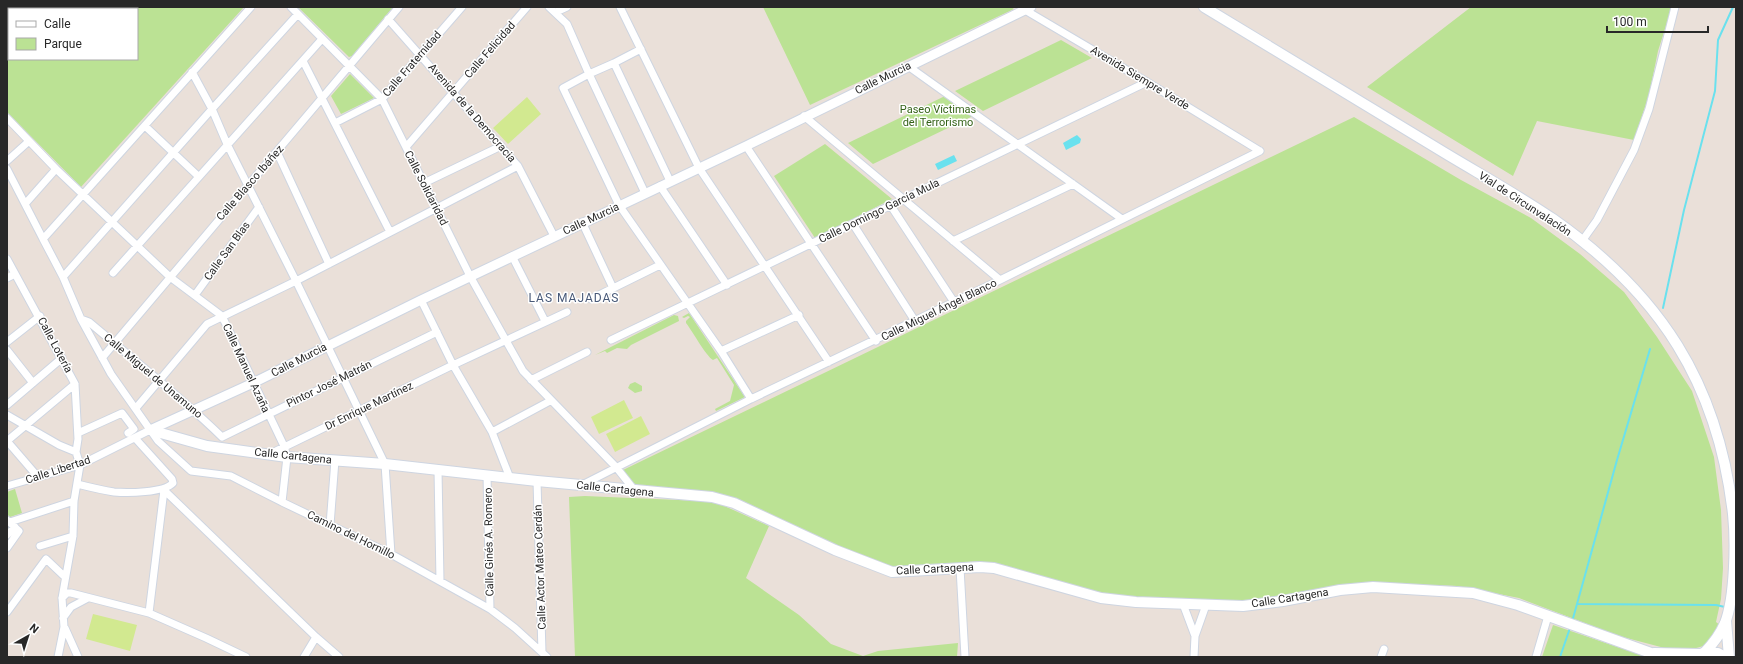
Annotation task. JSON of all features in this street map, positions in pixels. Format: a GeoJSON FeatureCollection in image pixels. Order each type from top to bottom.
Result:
{"type":"FeatureCollection","features":[{"type":"Feature","properties":{"kind":"main road","name":"Vial de Circunvalación"},"geometry":{"type":"LineString","coordinates":[[1204,7],[1551,218],[1612,266],[1635,289],[1672,334],[1700,387],[1719,437],[1729,478],[1734,526],[1735,554],[1727,618],[1729,657]]}},
{"type":"Feature","properties":{"kind":"main road","name":"Calle Cartagena"},"geometry":{"type":"LineString","coordinates":[[150,430],[207,446],[272,453],[288,457],[385,464],[537,482],[581,485],[723,500],[786,526],[835,550],[892,572],[980,566],[994,568],[1101,598],[1136,602],[1206,605],[1264,604],[1340,590],[1373,587],[1473,593],[1518,605],[1652,652],[1662,657]]}},
{"type":"Feature","properties":{"kind":"main road","name":"Vial de Circunvalación"},"geometry":{"type":"LineString","coordinates":[[1701,655],[1715,642],[1727,618]]}},
{"type":"Feature","properties":{"kind":"main road","name":"Calle Cartagena"},"geometry":{"type":"LineString","coordinates":[[1652,652],[1701,655],[1718,652],[1725,657]]}},
{"type":"Feature","properties":{"kind":"street"},"geometry":{"type":"LineString","coordinates":[[43,239],[251,7]]}},
{"type":"Feature","properties":{"kind":"street","name":"Calle Solidaridad"},"geometry":{"type":"LineString","coordinates":[[291,7],[382,99],[470,276],[523,371],[550,401],[616,467],[635,491]]}},
{"type":"Feature","properties":{"kind":"street","name":"Calle Blasco Ibáñez"},"geometry":{"type":"LineString","coordinates":[[102,358],[248,184],[323,99],[399,7]]}},
{"type":"Feature","properties":{"kind":"street","name":"Calle Fraternidad"},"geometry":{"type":"LineString","coordinates":[[335,123],[382,99],[462,7]]}},
{"type":"Feature","properties":{"kind":"street","name":"Calle Felicidad"},"geometry":{"type":"LineString","coordinates":[[406,147],[527,7]]}},
{"type":"Feature","properties":{"kind":"street"},"geometry":{"type":"LineString","coordinates":[[549,7],[567,24],[645,193]]}},
{"type":"Feature","properties":{"kind":"street"},"geometry":{"type":"LineString","coordinates":[[556,12],[567,7]]}},
{"type":"Feature","properties":{"kind":"street"},"geometry":{"type":"LineString","coordinates":[[620,7],[699,168],[829,362]]}},
{"type":"Feature","properties":{"kind":"street"},"geometry":{"type":"LineString","coordinates":[[1582,241],[1597,220],[1634,150],[1649,109],[1675,7]]}},
{"type":"Feature","properties":{"kind":"street","name":"Calle Murcia"},"geometry":{"type":"LineString","coordinates":[[150,430],[253,383],[582,222],[746,146],[1025,8]]}},
{"type":"Feature","properties":{"kind":"street","name":"Avenida Siempre Verde"},"geometry":{"type":"LineString","coordinates":[[1025,8],[1260,151]]}},
{"type":"Feature","properties":{"kind":"street"},"geometry":{"type":"LineString","coordinates":[[63,278],[172,153],[298,14]]}},
{"type":"Feature","properties":{"kind":"street","name":"Avenida de la Democracia"},"geometry":{"type":"LineString","coordinates":[[388,19],[518,166],[554,236]]}},
{"type":"Feature","properties":{"kind":"street"},"geometry":{"type":"LineString","coordinates":[[113,274],[198,176],[322,39]]}},
{"type":"Feature","properties":{"kind":"street"},"geometry":{"type":"LineString","coordinates":[[641,49],[563,88],[620,205],[660,265],[721,351],[751,400]]}},
{"type":"Feature","properties":{"kind":"street"},"geometry":{"type":"LineString","coordinates":[[303,61],[390,232]]}},
{"type":"Feature","properties":{"kind":"street"},"geometry":{"type":"LineString","coordinates":[[614,63],[670,181]]}},
{"type":"Feature","properties":{"kind":"street"},"geometry":{"type":"LineString","coordinates":[[908,66],[1122,219]]}},
{"type":"Feature","properties":{"kind":"street"},"geometry":{"type":"LineString","coordinates":[[192,72],[212,109],[385,464],[391,554]]}},
{"type":"Feature","properties":{"kind":"street","name":"Calle Domingo García Mula"},"geometry":{"type":"LineString","coordinates":[[611,340],[1147,82]]}},
{"type":"Feature","properties":{"kind":"street"},"geometry":{"type":"LineString","coordinates":[[804,116],[1000,280]]}},
{"type":"Feature","properties":{"kind":"street","name":"Calle Manuel Azaña"},"geometry":{"type":"LineString","coordinates":[[7,118],[28,142],[170,277],[222,316],[288,457]]}},
{"type":"Feature","properties":{"kind":"street"},"geometry":{"type":"LineString","coordinates":[[145,126],[198,176]]}},
{"type":"Feature","properties":{"kind":"street"},"geometry":{"type":"LineString","coordinates":[[7,161],[28,142]]}},
{"type":"Feature","properties":{"kind":"street"},"geometry":{"type":"LineString","coordinates":[[424,183],[501,146]]}},
{"type":"Feature","properties":{"kind":"street"},"geometry":{"type":"LineString","coordinates":[[746,146],[876,341]]}},
{"type":"Feature","properties":{"kind":"street","name":"Calle Miguel Ángel Blanco"},"geometry":{"type":"LineString","coordinates":[[581,485],[751,400],[876,341],[1260,151]]}},
{"type":"Feature","properties":{"kind":"street"},"geometry":{"type":"LineString","coordinates":[[277,152],[329,264]]}},
{"type":"Feature","properties":{"kind":"street"},"geometry":{"type":"LineString","coordinates":[[136,408],[207,324],[296,281],[436,207],[518,166]]}},
{"type":"Feature","properties":{"kind":"street","name":"Camino del Hornillo"},"geometry":{"type":"LineString","coordinates":[[7,169],[63,278],[80,319],[102,358],[150,430],[158,440],[191,471],[231,476],[391,554],[490,609],[515,628],[545,655]]}},
{"type":"Feature","properties":{"kind":"street"},"geometry":{"type":"LineString","coordinates":[[25,204],[56,169]]}},
{"type":"Feature","properties":{"kind":"street"},"geometry":{"type":"LineString","coordinates":[[953,241],[1074,184]]}},
{"type":"Feature","properties":{"kind":"street"},"geometry":{"type":"LineString","coordinates":[[660,186],[727,285]]}},
{"type":"Feature","properties":{"kind":"street"},"geometry":{"type":"LineString","coordinates":[[891,206],[954,302]]}},
{"type":"Feature","properties":{"kind":"street","name":"Calle San Blas"},"geometry":{"type":"LineString","coordinates":[[195,295],[259,207]]}},
{"type":"Feature","properties":{"kind":"street"},"geometry":{"type":"LineString","coordinates":[[582,222],[614,288]]}},
{"type":"Feature","properties":{"kind":"street"},"geometry":{"type":"LineString","coordinates":[[853,224],[915,321]]}},
{"type":"Feature","properties":{"kind":"street"},"geometry":{"type":"LineString","coordinates":[[512,256],[545,321]]}},
{"type":"Feature","properties":{"kind":"street","name":"Calle Lotería"},"geometry":{"type":"LineString","coordinates":[[7,259],[40,316],[75,384],[78,436],[76,452]]}},
{"type":"Feature","properties":{"kind":"street"},"geometry":{"type":"LineString","coordinates":[[591,299],[660,265]]}},
{"type":"Feature","properties":{"kind":"street"},"geometry":{"type":"LineString","coordinates":[[7,272],[15,274]]}},
{"type":"Feature","properties":{"kind":"street"},"geometry":{"type":"LineString","coordinates":[[7,278],[15,274]]}},
{"type":"Feature","properties":{"kind":"street"},"geometry":{"type":"LineString","coordinates":[[421,300],[453,365],[492,432],[510,478]]}},
{"type":"Feature","properties":{"kind":"street","name":"Dr Enrique Martínez"},"geometry":{"type":"LineString","coordinates":[[272,453],[358,410],[567,312]]}},
{"type":"Feature","properties":{"kind":"street"},"geometry":{"type":"LineString","coordinates":[[721,351],[798,315]]}},
{"type":"Feature","properties":{"kind":"street"},"geometry":{"type":"LineString","coordinates":[[7,342],[40,316]]}},
{"type":"Feature","properties":{"kind":"street","name":"Calle Miguel de Unamuno"},"geometry":{"type":"LineString","coordinates":[[80,319],[89,322],[159,380],[195,410],[222,437]]}},
{"type":"Feature","properties":{"kind":"street","name":"Pintor José Matrán"},"geometry":{"type":"LineString","coordinates":[[222,437],[437,332]]}},
{"type":"Feature","properties":{"kind":"street"},"geometry":{"type":"LineString","coordinates":[[7,350],[33,383]]}},
{"type":"Feature","properties":{"kind":"street"},"geometry":{"type":"LineString","coordinates":[[530,380],[587,352]]}},
{"type":"Feature","properties":{"kind":"street"},"geometry":{"type":"LineString","coordinates":[[7,405],[62,358]]}},
{"type":"Feature","properties":{"kind":"street"},"geometry":{"type":"LineString","coordinates":[[38,477],[7,442],[75,384]]}},
{"type":"Feature","properties":{"kind":"street"},"geometry":{"type":"LineString","coordinates":[[492,432],[550,401]]}},
{"type":"Feature","properties":{"kind":"street"},"geometry":{"type":"LineString","coordinates":[[78,436],[122,413],[134,429],[128,433]]}},
{"type":"Feature","properties":{"kind":"street"},"geometry":{"type":"LineString","coordinates":[[7,415],[59,445],[76,452],[80,465],[74,501],[72,536],[62,600],[64,627],[58,657]]}},
{"type":"Feature","properties":{"kind":"street","name":"Calle Libertad"},"geometry":{"type":"LineString","coordinates":[[7,486],[80,465],[150,430]]}},
{"type":"Feature","properties":{"kind":"street"},"geometry":{"type":"LineString","coordinates":[[217,447],[222,437]]}},
{"type":"Feature","properties":{"kind":"street"},"geometry":{"type":"LineString","coordinates":[[77,484],[114,492],[164,490],[173,483],[172,479],[135,438]]}},
{"type":"Feature","properties":{"kind":"street"},"geometry":{"type":"LineString","coordinates":[[282,502],[288,457]]}},
{"type":"Feature","properties":{"kind":"street"},"geometry":{"type":"LineString","coordinates":[[330,525],[335,460]]}},
{"type":"Feature","properties":{"kind":"street"},"geometry":{"type":"LineString","coordinates":[[438,470],[440,581]]}},
{"type":"Feature","properties":{"kind":"street","name":"Calle Ginés A. Romero"},"geometry":{"type":"LineString","coordinates":[[487,475],[490,609]]}},
{"type":"Feature","properties":{"kind":"street","name":"Calle Actor Mateo Cerdán"},"geometry":{"type":"LineString","coordinates":[[537,482],[545,655]]}},
{"type":"Feature","properties":{"kind":"street"},"geometry":{"type":"LineString","coordinates":[[149,613],[164,490]]}},
{"type":"Feature","properties":{"kind":"street"},"geometry":{"type":"LineString","coordinates":[[164,490],[316,638],[339,657]]}},
{"type":"Feature","properties":{"kind":"street"},"geometry":{"type":"LineString","coordinates":[[7,535],[13,525],[74,501]]}},
{"type":"Feature","properties":{"kind":"street"},"geometry":{"type":"LineString","coordinates":[[7,548],[13,525]]}},
{"type":"Feature","properties":{"kind":"street"},"geometry":{"type":"LineString","coordinates":[[40,546],[72,536]]}},
{"type":"Feature","properties":{"kind":"street"},"geometry":{"type":"LineString","coordinates":[[7,612],[46,558],[65,579],[77,600],[63,618]]}},
{"type":"Feature","properties":{"kind":"street"},"geometry":{"type":"LineString","coordinates":[[960,568],[964,657]]}},
{"type":"Feature","properties":{"kind":"street"},"geometry":{"type":"LineString","coordinates":[[62,600],[66,593],[72,593],[149,613],[246,657]]}},
{"type":"Feature","properties":{"kind":"street"},"geometry":{"type":"LineString","coordinates":[[62,600],[66,606],[73,606],[88,598]]}},
{"type":"Feature","properties":{"kind":"street"},"geometry":{"type":"LineString","coordinates":[[1184,604],[1195,636]]}},
{"type":"Feature","properties":{"kind":"street"},"geometry":{"type":"LineString","coordinates":[[1194,657],[1195,636],[1206,605]]}},
{"type":"Feature","properties":{"kind":"street"},"geometry":{"type":"LineString","coordinates":[[1536,657],[1548,616]]}},
{"type":"Feature","properties":{"kind":"street"},"geometry":{"type":"LineString","coordinates":[[64,627],[78,657]]}},
{"type":"Feature","properties":{"kind":"street"},"geometry":{"type":"LineString","coordinates":[[304,657],[316,638]]}},
{"type":"Feature","properties":{"kind":"street"},"geometry":{"type":"LineString","coordinates":[[1381,657],[1384,650]]}},
{"type":"Feature","properties":{"kind":"green space"},"geometry":{"type":"Polygon","coordinates":[[[244,7],[81,187],[7,112],[7,18],[8,60],[138,60],[138,8],[20,8],[244,7]]]}},
{"type":"Feature","properties":{"kind":"green space"},"geometry":{"type":"Polygon","coordinates":[[[298,7],[393,7],[352,56],[349,57],[298,7]]]}},
{"type":"Feature","properties":{"kind":"green space"},"geometry":{"type":"Polygon","coordinates":[[[763,7],[1011,7],[1014,9],[810,105],[763,7]]]}},
{"type":"Feature","properties":{"kind":"green space"},"geometry":{"type":"Polygon","coordinates":[[[1471,7],[1672,7],[1658,51],[1649,95],[1634,140],[1537,121],[1513,176],[1367,87],[1471,7]]]}},
{"type":"Feature","properties":{"kind":"green space"},"geometry":{"type":"Polygon","coordinates":[[[1061,40],[1092,58],[983,111],[955,91],[1061,40]]]}},
{"type":"Feature","properties":{"kind":"green space"},"geometry":{"type":"Polygon","coordinates":[[[350,74],[374,98],[341,114],[331,96],[350,74]]]}},
{"type":"Feature","properties":{"kind":"green space","name":"Paseo Víctimas del Terrorismo"},"geometry":{"type":"Polygon","coordinates":[[[945,96],[973,116],[873,164],[848,143],[945,96]]]}},
{"type":"Feature","properties":{"kind":"green space"},"geometry":{"type":"Polygon","coordinates":[[[527,97],[541,114],[508,144],[493,128],[527,97]]]}},
{"type":"Feature","properties":{"kind":"green space"},"geometry":{"type":"Polygon","coordinates":[[[1354,117],[1461,180],[1531,218],[1580,254],[1624,292],[1657,337],[1692,391],[1714,457],[1721,510],[1723,568],[1721,599],[1716,622],[1721,626],[1707,645],[1689,650],[1676,651],[1619,636],[1519,598],[1458,586],[1372,583],[1343,585],[1246,601],[1140,599],[1106,595],[1009,567],[978,561],[907,568],[887,566],[832,544],[737,500],[641,486],[633,483],[623,470],[1354,117]]]}},
{"type":"Feature","properties":{"kind":"green space"},"geometry":{"type":"Polygon","coordinates":[[[825,144],[892,199],[815,238],[774,176],[825,144]]]}},
{"type":"Feature","properties":{"kind":"green space"},"geometry":{"type":"Polygon","coordinates":[[[689,313],[745,397],[716,411],[715,409],[730,401],[734,385],[717,358],[713,360],[710,358],[686,323],[690,317],[682,317],[689,313]]]}},
{"type":"Feature","properties":{"kind":"green space"},"geometry":{"type":"Polygon","coordinates":[[[674,315],[678,316],[679,321],[631,345],[627,349],[617,348],[607,353],[605,351],[595,355],[674,315]]]}},
{"type":"Feature","properties":{"kind":"green space"},"geometry":{"type":"Polygon","coordinates":[[[635,382],[642,386],[642,391],[635,393],[628,388],[630,384],[635,382]]]}},
{"type":"Feature","properties":{"kind":"green space"},"geometry":{"type":"Polygon","coordinates":[[[624,400],[633,418],[599,434],[591,417],[624,400]]]}},
{"type":"Feature","properties":{"kind":"green space"},"geometry":{"type":"Polygon","coordinates":[[[641,416],[650,434],[615,452],[606,434],[641,416]]]}},
{"type":"Feature","properties":{"kind":"green space"},"geometry":{"type":"Polygon","coordinates":[[[15,489],[22,513],[10,517],[7,514],[7,492],[15,489]]]}},
{"type":"Feature","properties":{"kind":"green space"},"geometry":{"type":"Polygon","coordinates":[[[585,496],[702,501],[720,504],[769,526],[746,578],[799,615],[831,644],[863,656],[878,651],[958,643],[957,657],[575,657],[569,497],[585,496]]]}},
{"type":"Feature","properties":{"kind":"green space"},"geometry":{"type":"Polygon","coordinates":[[[93,614],[137,625],[130,651],[86,639],[93,614]]]}},
{"type":"Feature","properties":{"kind":"green space"},"geometry":{"type":"Polygon","coordinates":[[[1553,625],[1647,657],[1542,657],[1553,625]]]}},
{"type":"Feature","properties":{"kind":"water"},"geometry":{"type":"Polygon","coordinates":[[[1077,135],[1081,139],[1080,143],[1066,150],[1063,143],[1077,135]]]}},
{"type":"Feature","properties":{"kind":"water"},"geometry":{"type":"Polygon","coordinates":[[[954,155],[957,161],[938,170],[935,164],[954,155]]]}},
{"type":"Feature","properties":{"kind":"waterway"},"geometry":{"type":"LineString","coordinates":[[1663,308],[1684,210],[1715,91],[1718,40],[1733,7]]}},
{"type":"Feature","properties":{"kind":"waterway"},"geometry":{"type":"LineString","coordinates":[[1572,622],[1617,460],[1650,349]]}},
{"type":"Feature","properties":{"kind":"waterway"},"geometry":{"type":"LineString","coordinates":[[1578,604],[1716,605],[1725,607]]}},
{"type":"Feature","properties":{"kind":"waterway"},"geometry":{"type":"LineString","coordinates":[[1560,657],[1570,628]]}},
{"type":"Feature","properties":{"kind":"district","name":"LAS MAJADAS"},"geometry":{"type":"Point","coordinates":[574,298]}}]}
